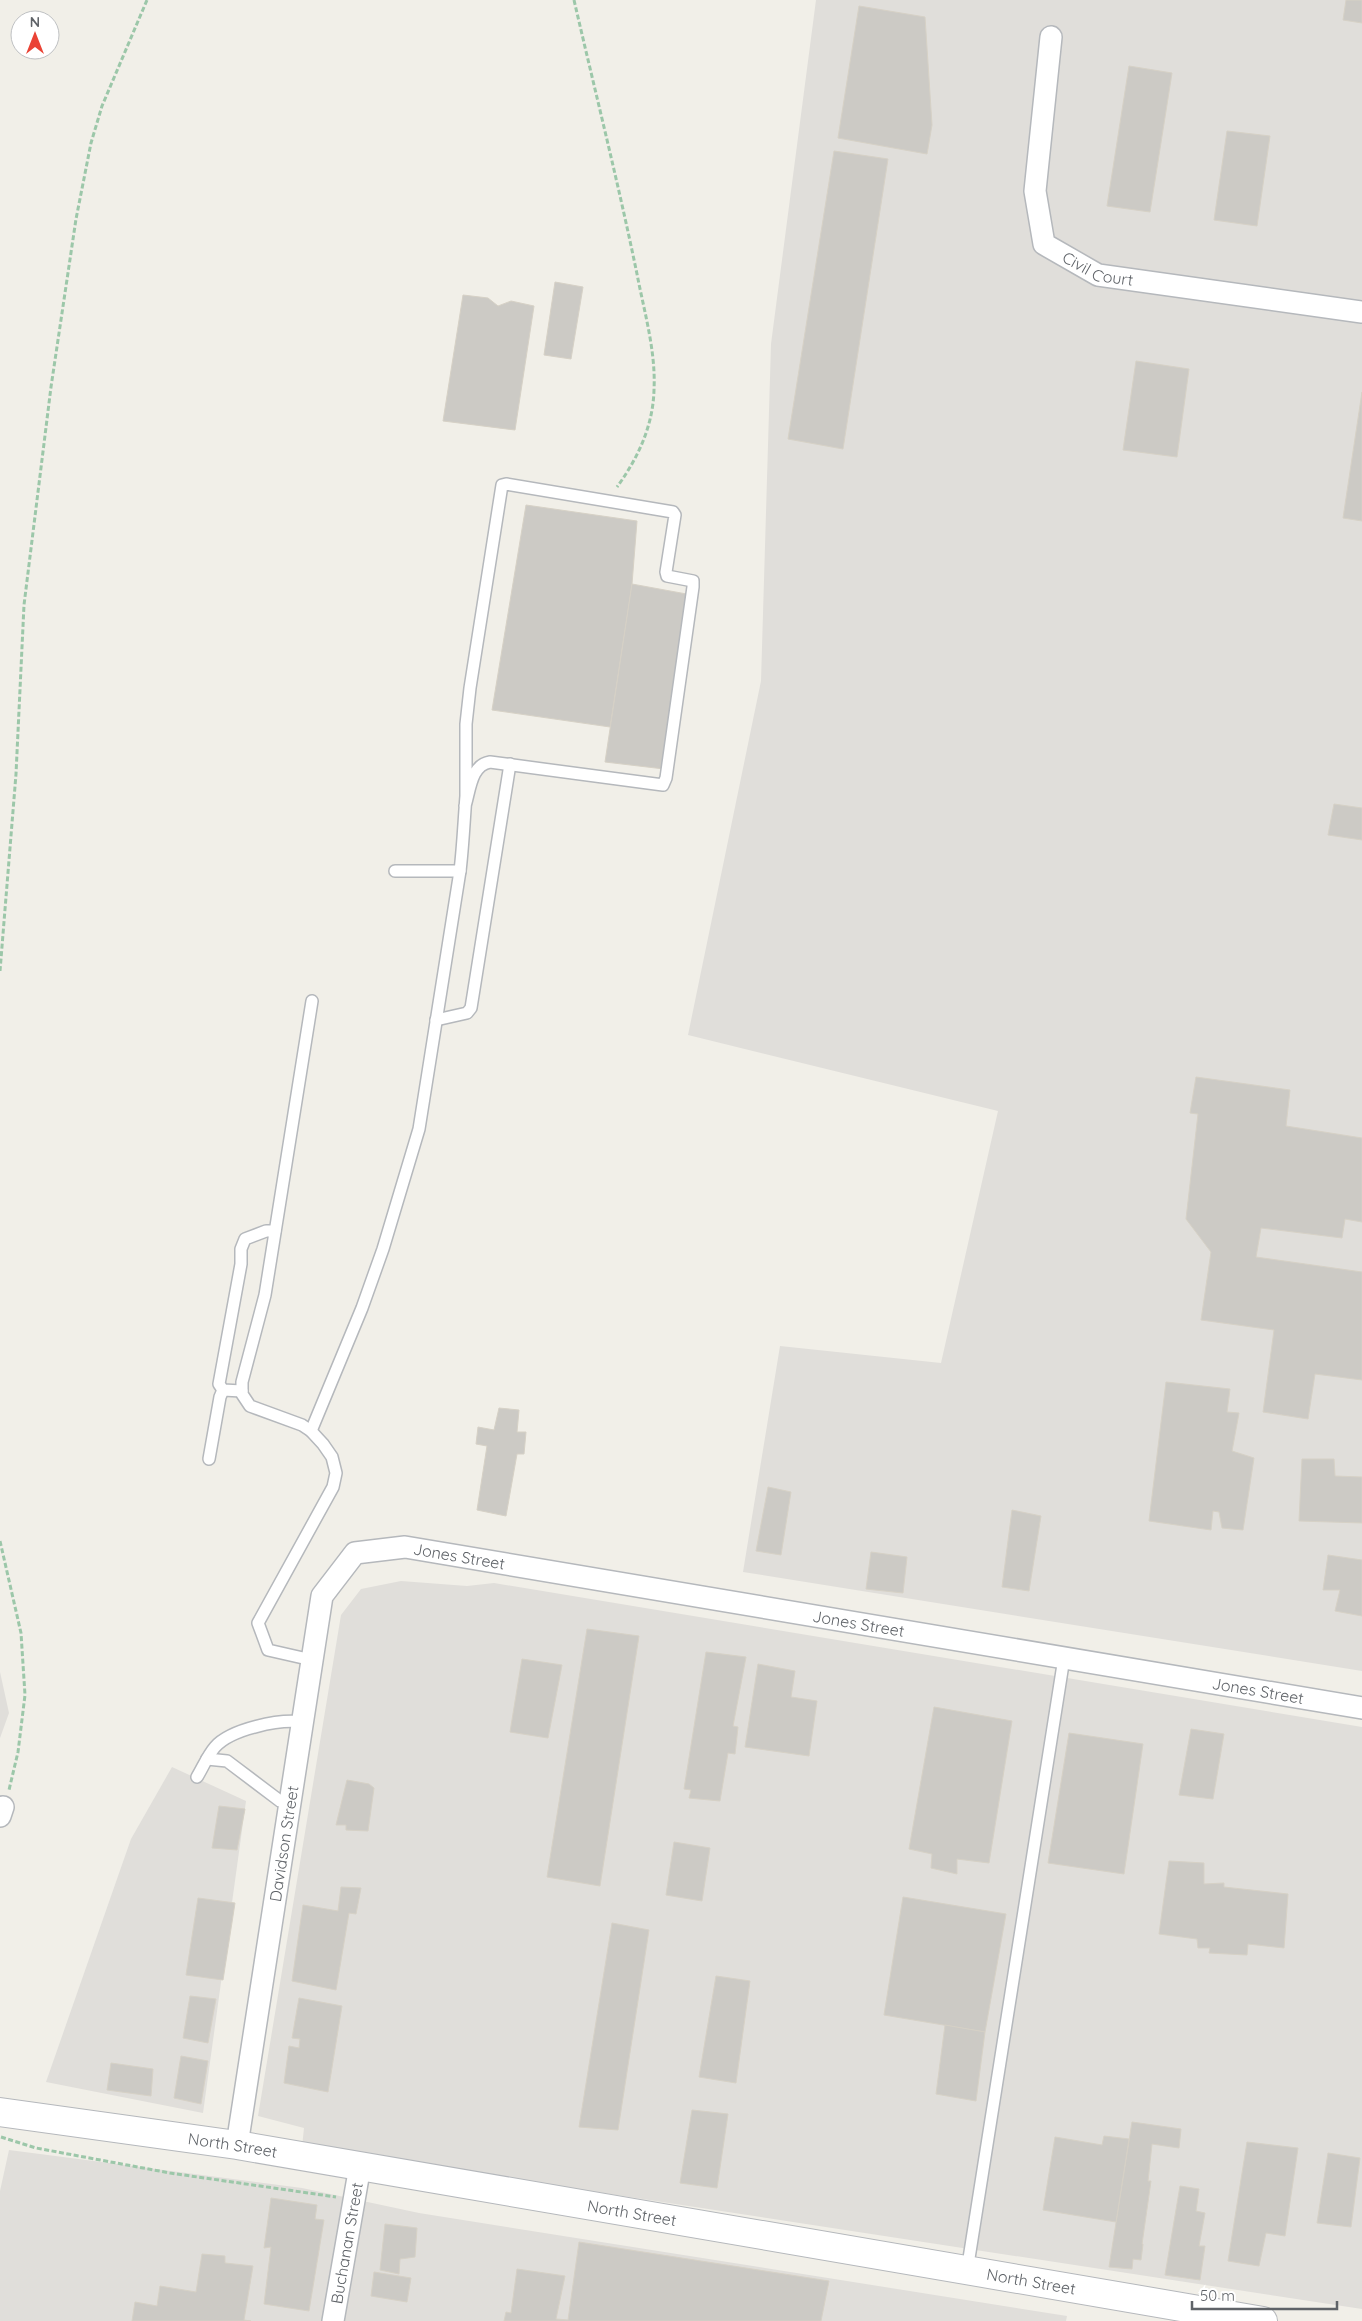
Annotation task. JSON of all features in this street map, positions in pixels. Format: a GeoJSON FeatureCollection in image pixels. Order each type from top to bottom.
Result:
{"type":"FeatureCollection","features":[{"type":"Feature","properties":{"kind":"street","name":"Civil Court"},"geometry":{"type":"LineString","coordinates":[[1051,37],[1035,190],[1044,244],[1098,275],[1362,312]]}},
{"type":"Feature","properties":{"kind":"street","name":"Jones Street"},"geometry":{"type":"LineString","coordinates":[[355,1553],[405,1547],[1362,1708]]}},
{"type":"Feature","properties":{"kind":"street","name":"Davidson Street"},"geometry":{"type":"LineString","coordinates":[[237,2145],[322,1596],[355,1553]]}},
{"type":"Feature","properties":{"kind":"street","name":"North Street"},"geometry":{"type":"LineString","coordinates":[[0,2112],[237,2145],[967,2271],[1214,2317],[1263,2321]]}},
{"type":"Feature","properties":{"kind":"street","name":"Buchanan Street"},"geometry":{"type":"LineString","coordinates":[[333,2321],[360,2166]]}},
{"type":"Feature","properties":{"kind":"lane"},"geometry":{"type":"LineString","coordinates":[[311,1431],[362,1308],[396,1210],[419,1129],[460,871],[465,806],[466,724],[502,485],[506,484],[673,512],[675,515],[666,572],[667,576],[693,581],[666,778],[663,785],[510,764],[482,763],[477,768],[465,806]]}},
{"type":"Feature","properties":{"kind":"lane"},"geometry":{"type":"LineString","coordinates":[[436,1020],[467,1012],[471,1008],[510,764]]}},
{"type":"Feature","properties":{"kind":"lane"},"geometry":{"type":"LineString","coordinates":[[394,871],[460,871]]}},
{"type":"Feature","properties":{"kind":"lane"},"geometry":{"type":"LineString","coordinates":[[312,1001],[266,1295],[242,1382],[242,1391],[246,1402],[250,1406],[302,1425],[311,1431],[332,1457],[336,1473],[333,1487],[258,1623],[268,1650],[312,1660]]}},
{"type":"Feature","properties":{"kind":"lane"},"geometry":{"type":"LineString","coordinates":[[223,1390],[219,1384],[220,1374],[245,1239],[266,1231],[276,1232]]}},
{"type":"Feature","properties":{"kind":"lane"},"geometry":{"type":"LineString","coordinates":[[223,1390],[242,1391]]}},
{"type":"Feature","properties":{"kind":"lane"},"geometry":{"type":"LineString","coordinates":[[209,1460],[220,1396],[223,1390]]}},
{"type":"Feature","properties":{"kind":"lane"},"geometry":{"type":"LineString","coordinates":[[967,2271],[1064,1658]]}},
{"type":"Feature","properties":{"kind":"lane"},"geometry":{"type":"LineString","coordinates":[[197,1777],[216,1746],[237,1733],[267,1724],[292,1721],[302,1722]]}},
{"type":"Feature","properties":{"kind":"lane"},"geometry":{"type":"LineString","coordinates":[[207,1759],[227,1761],[280,1801],[290,1805]]}},
{"type":"Feature","properties":{"kind":"path"},"geometry":{"type":"LineString","coordinates":[[0,971],[16,774],[24,605],[50,387],[76,219],[92,143],[102,106],[147,0]]}},
{"type":"Feature","properties":{"kind":"path"},"geometry":{"type":"LineString","coordinates":[[574,0],[633,253],[652,358],[654,390],[644,439],[629,470],[606,500]]}},
{"type":"Feature","properties":{"kind":"path"},"geometry":{"type":"LineString","coordinates":[[0,1541],[21,1634],[25,1695],[18,1752],[12,1782],[2,1811]]}},
{"type":"Feature","properties":{"kind":"path"},"geometry":{"type":"LineString","coordinates":[[0,2137],[36,2148],[170,2172],[354,2201]]}},
{"type":"Feature","properties":{"kind":"shaded area"},"geometry":{"type":"Polygon","coordinates":[[[816,0],[1362,0],[1362,1671],[743,1572],[780,1346],[941,1363],[998,1111],[688,1035],[761,681],[771,344],[816,0]]]}},
{"type":"Feature","properties":{"kind":"shaded area"},"geometry":{"type":"Polygon","coordinates":[[[401,1581],[467,1586],[494,1583],[1362,1727],[1362,2309],[302,2147],[304,2128],[258,2116],[341,1615],[361,1589],[401,1581]]]}},
{"type":"Feature","properties":{"kind":"shaded area"},"geometry":{"type":"Polygon","coordinates":[[[0,1672],[9,1713],[0,1738],[0,1672]]]}},
{"type":"Feature","properties":{"kind":"shaded area"},"geometry":{"type":"Polygon","coordinates":[[[172,1767],[246,1801],[203,2113],[46,2082],[131,1839],[172,1767]]]}},
{"type":"Feature","properties":{"kind":"shaded area"},"geometry":{"type":"Polygon","coordinates":[[[9,2150],[302,2188],[419,2213],[1067,2316],[1066,2321],[0,2321],[0,2191],[9,2150]]]}},
{"type":"Feature","properties":{"kind":"building"},"geometry":{"type":"Polygon","coordinates":[[[1346,0],[1362,0],[1362,23],[1343,20],[1346,0]]]}},
{"type":"Feature","properties":{"kind":"building"},"geometry":{"type":"Polygon","coordinates":[[[859,6],[925,17],[932,125],[927,154],[838,138],[859,6]]]}},
{"type":"Feature","properties":{"kind":"building"},"geometry":{"type":"Polygon","coordinates":[[[1129,66],[1172,73],[1150,212],[1107,206],[1129,66]]]}},
{"type":"Feature","properties":{"kind":"building"},"geometry":{"type":"Polygon","coordinates":[[[1227,131],[1270,136],[1257,226],[1214,220],[1227,131]]]}},
{"type":"Feature","properties":{"kind":"building"},"geometry":{"type":"Polygon","coordinates":[[[834,151],[888,159],[843,449],[788,439],[834,151]]]}},
{"type":"Feature","properties":{"kind":"building"},"geometry":{"type":"Polygon","coordinates":[[[555,282],[583,287],[571,359],[544,355],[555,282]]]}},
{"type":"Feature","properties":{"kind":"building"},"geometry":{"type":"Polygon","coordinates":[[[463,295],[488,298],[498,306],[511,301],[534,306],[515,430],[443,421],[463,295]]]}},
{"type":"Feature","properties":{"kind":"building"},"geometry":{"type":"Polygon","coordinates":[[[1136,361],[1189,369],[1177,457],[1123,450],[1136,361]]]}},
{"type":"Feature","properties":{"kind":"building"},"geometry":{"type":"Polygon","coordinates":[[[1362,392],[1362,521],[1343,518],[1362,392]]]}},
{"type":"Feature","properties":{"kind":"building"},"geometry":{"type":"Polygon","coordinates":[[[526,505],[637,521],[632,584],[610,727],[492,710],[526,505]]]}},
{"type":"Feature","properties":{"kind":"building"},"geometry":{"type":"Polygon","coordinates":[[[632,584],[692,595],[664,769],[605,762],[632,584]]]}},
{"type":"Feature","properties":{"kind":"building"},"geometry":{"type":"Polygon","coordinates":[[[1334,804],[1362,808],[1362,840],[1328,835],[1334,804]]]}},
{"type":"Feature","properties":{"kind":"building"},"geometry":{"type":"Polygon","coordinates":[[[1196,1077],[1290,1090],[1286,1126],[1362,1138],[1362,1222],[1345,1219],[1342,1238],[1261,1228],[1256,1257],[1362,1272],[1362,1380],[1315,1374],[1308,1419],[1263,1412],[1274,1330],[1201,1320],[1211,1252],[1186,1219],[1198,1114],[1190,1113],[1196,1077]]]}},
{"type":"Feature","properties":{"kind":"building"},"geometry":{"type":"Polygon","coordinates":[[[1166,1382],[1230,1389],[1227,1412],[1239,1413],[1232,1451],[1254,1458],[1243,1530],[1222,1528],[1219,1512],[1213,1511],[1211,1530],[1149,1521],[1166,1382]]]}},
{"type":"Feature","properties":{"kind":"building"},"geometry":{"type":"Polygon","coordinates":[[[499,1408],[519,1410],[517,1432],[526,1432],[524,1454],[517,1454],[506,1516],[477,1510],[487,1446],[476,1444],[478,1427],[494,1430],[499,1408]]]}},
{"type":"Feature","properties":{"kind":"building"},"geometry":{"type":"Polygon","coordinates":[[[1302,1459],[1334,1459],[1335,1476],[1362,1477],[1362,1523],[1299,1521],[1302,1459]]]}},
{"type":"Feature","properties":{"kind":"building"},"geometry":{"type":"Polygon","coordinates":[[[768,1487],[791,1492],[781,1555],[756,1551],[768,1487]]]}},
{"type":"Feature","properties":{"kind":"building"},"geometry":{"type":"Polygon","coordinates":[[[1012,1510],[1041,1516],[1029,1591],[1002,1587],[1012,1510]]]}},
{"type":"Feature","properties":{"kind":"building"},"geometry":{"type":"Polygon","coordinates":[[[871,1552],[907,1557],[903,1593],[866,1589],[871,1552]]]}},
{"type":"Feature","properties":{"kind":"building"},"geometry":{"type":"Polygon","coordinates":[[[1328,1555],[1362,1560],[1362,1616],[1335,1611],[1340,1590],[1323,1590],[1328,1555]]]}},
{"type":"Feature","properties":{"kind":"building"},"geometry":{"type":"Polygon","coordinates":[[[587,1629],[639,1636],[600,1886],[547,1877],[587,1629]]]}},
{"type":"Feature","properties":{"kind":"building"},"geometry":{"type":"Polygon","coordinates":[[[706,1652],[746,1657],[733,1726],[738,1727],[735,1754],[728,1753],[720,1801],[689,1798],[691,1790],[684,1789],[706,1652]]]}},
{"type":"Feature","properties":{"kind":"building"},"geometry":{"type":"Polygon","coordinates":[[[522,1659],[562,1665],[548,1738],[510,1732],[522,1659]]]}},
{"type":"Feature","properties":{"kind":"building"},"geometry":{"type":"Polygon","coordinates":[[[758,1664],[795,1671],[791,1697],[817,1701],[809,1756],[745,1747],[758,1664]]]}},
{"type":"Feature","properties":{"kind":"building"},"geometry":{"type":"Polygon","coordinates":[[[934,1707],[1012,1721],[989,1863],[957,1859],[957,1874],[931,1868],[932,1854],[909,1849],[934,1707]]]}},
{"type":"Feature","properties":{"kind":"building"},"geometry":{"type":"Polygon","coordinates":[[[1191,1729],[1224,1734],[1213,1799],[1179,1795],[1191,1729]]]}},
{"type":"Feature","properties":{"kind":"building"},"geometry":{"type":"Polygon","coordinates":[[[1069,1733],[1143,1744],[1124,1874],[1048,1863],[1069,1733]]]}},
{"type":"Feature","properties":{"kind":"building"},"geometry":{"type":"Polygon","coordinates":[[[347,1780],[369,1784],[374,1788],[368,1831],[346,1830],[346,1825],[336,1825],[347,1780]]]}},
{"type":"Feature","properties":{"kind":"building"},"geometry":{"type":"Polygon","coordinates":[[[219,1806],[245,1809],[237,1850],[212,1848],[219,1806]]]}},
{"type":"Feature","properties":{"kind":"building"},"geometry":{"type":"Polygon","coordinates":[[[674,1842],[710,1848],[702,1901],[666,1895],[674,1842]]]}},
{"type":"Feature","properties":{"kind":"building"},"geometry":{"type":"Polygon","coordinates":[[[1169,1861],[1204,1863],[1204,1884],[1224,1883],[1224,1887],[1288,1894],[1284,1948],[1248,1944],[1247,1955],[1209,1953],[1210,1948],[1198,1948],[1197,1939],[1159,1934],[1169,1861]]]}},
{"type":"Feature","properties":{"kind":"building"},"geometry":{"type":"Polygon","coordinates":[[[341,1887],[361,1888],[356,1914],[349,1913],[336,1990],[292,1981],[303,1905],[338,1911],[341,1887]]]}},
{"type":"Feature","properties":{"kind":"building"},"geometry":{"type":"Polygon","coordinates":[[[903,1897],[1006,1914],[985,2032],[884,2015],[903,1897]]]}},
{"type":"Feature","properties":{"kind":"building"},"geometry":{"type":"Polygon","coordinates":[[[198,1898],[235,1903],[223,1980],[186,1975],[198,1898]]]}},
{"type":"Feature","properties":{"kind":"building"},"geometry":{"type":"Polygon","coordinates":[[[612,1923],[649,1930],[618,2130],[579,2127],[612,1923]]]}},
{"type":"Feature","properties":{"kind":"building"},"geometry":{"type":"Polygon","coordinates":[[[716,1976],[750,1981],[736,2083],[699,2077],[716,1976]]]}},
{"type":"Feature","properties":{"kind":"building"},"geometry":{"type":"Polygon","coordinates":[[[190,1996],[216,1999],[208,2043],[183,2038],[190,1996]]]}},
{"type":"Feature","properties":{"kind":"building"},"geometry":{"type":"Polygon","coordinates":[[[299,1998],[342,2006],[328,2092],[284,2083],[289,2046],[299,2048],[300,2039],[292,2038],[299,1998]]]}},
{"type":"Feature","properties":{"kind":"building"},"geometry":{"type":"Polygon","coordinates":[[[945,2025],[985,2032],[976,2101],[936,2094],[945,2025]]]}},
{"type":"Feature","properties":{"kind":"building"},"geometry":{"type":"Polygon","coordinates":[[[181,2056],[208,2061],[201,2104],[174,2098],[181,2056]]]}},
{"type":"Feature","properties":{"kind":"building"},"geometry":{"type":"Polygon","coordinates":[[[111,2063],[153,2069],[151,2096],[107,2090],[111,2063]]]}},
{"type":"Feature","properties":{"kind":"building"},"geometry":{"type":"Polygon","coordinates":[[[692,2110],[728,2114],[717,2188],[680,2183],[692,2110]]]}},
{"type":"Feature","properties":{"kind":"building"},"geometry":{"type":"Polygon","coordinates":[[[1132,2122],[1181,2129],[1179,2148],[1152,2144],[1148,2181],[1151,2181],[1141,2260],[1133,2259],[1132,2269],[1109,2267],[1132,2122]]]}},
{"type":"Feature","properties":{"kind":"building"},"geometry":{"type":"Polygon","coordinates":[[[1104,2136],[1129,2139],[1116,2222],[1043,2210],[1055,2137],[1102,2145],[1104,2136]]]}},
{"type":"Feature","properties":{"kind":"building"},"geometry":{"type":"Polygon","coordinates":[[[1247,2142],[1298,2148],[1285,2236],[1266,2233],[1259,2266],[1228,2261],[1247,2142]]]}},
{"type":"Feature","properties":{"kind":"building"},"geometry":{"type":"Polygon","coordinates":[[[1328,2153],[1360,2158],[1351,2227],[1317,2223],[1328,2153]]]}},
{"type":"Feature","properties":{"kind":"building"},"geometry":{"type":"Polygon","coordinates":[[[1180,2186],[1199,2189],[1196,2211],[1205,2213],[1199,2246],[1205,2246],[1200,2280],[1165,2275],[1180,2186]]]}},
{"type":"Feature","properties":{"kind":"building"},"geometry":{"type":"Polygon","coordinates":[[[271,2198],[317,2205],[315,2219],[324,2220],[309,2311],[264,2304],[271,2247],[264,2248],[271,2198]]]}},
{"type":"Feature","properties":{"kind":"building"},"geometry":{"type":"Polygon","coordinates":[[[385,2224],[417,2228],[415,2257],[400,2259],[399,2274],[380,2270],[385,2224]]]}},
{"type":"Feature","properties":{"kind":"building"},"geometry":{"type":"Polygon","coordinates":[[[579,2242],[829,2281],[821,2321],[504,2321],[506,2312],[511,2313],[517,2269],[565,2276],[556,2319],[568,2320],[579,2242]]]}},
{"type":"Feature","properties":{"kind":"building"},"geometry":{"type":"Polygon","coordinates":[[[202,2254],[225,2256],[225,2263],[253,2266],[244,2320],[251,2321],[132,2321],[135,2302],[157,2306],[160,2286],[196,2292],[202,2254]]]}},
{"type":"Feature","properties":{"kind":"building"},"geometry":{"type":"Polygon","coordinates":[[[374,2272],[411,2278],[407,2302],[371,2296],[374,2272]]]}}]}
